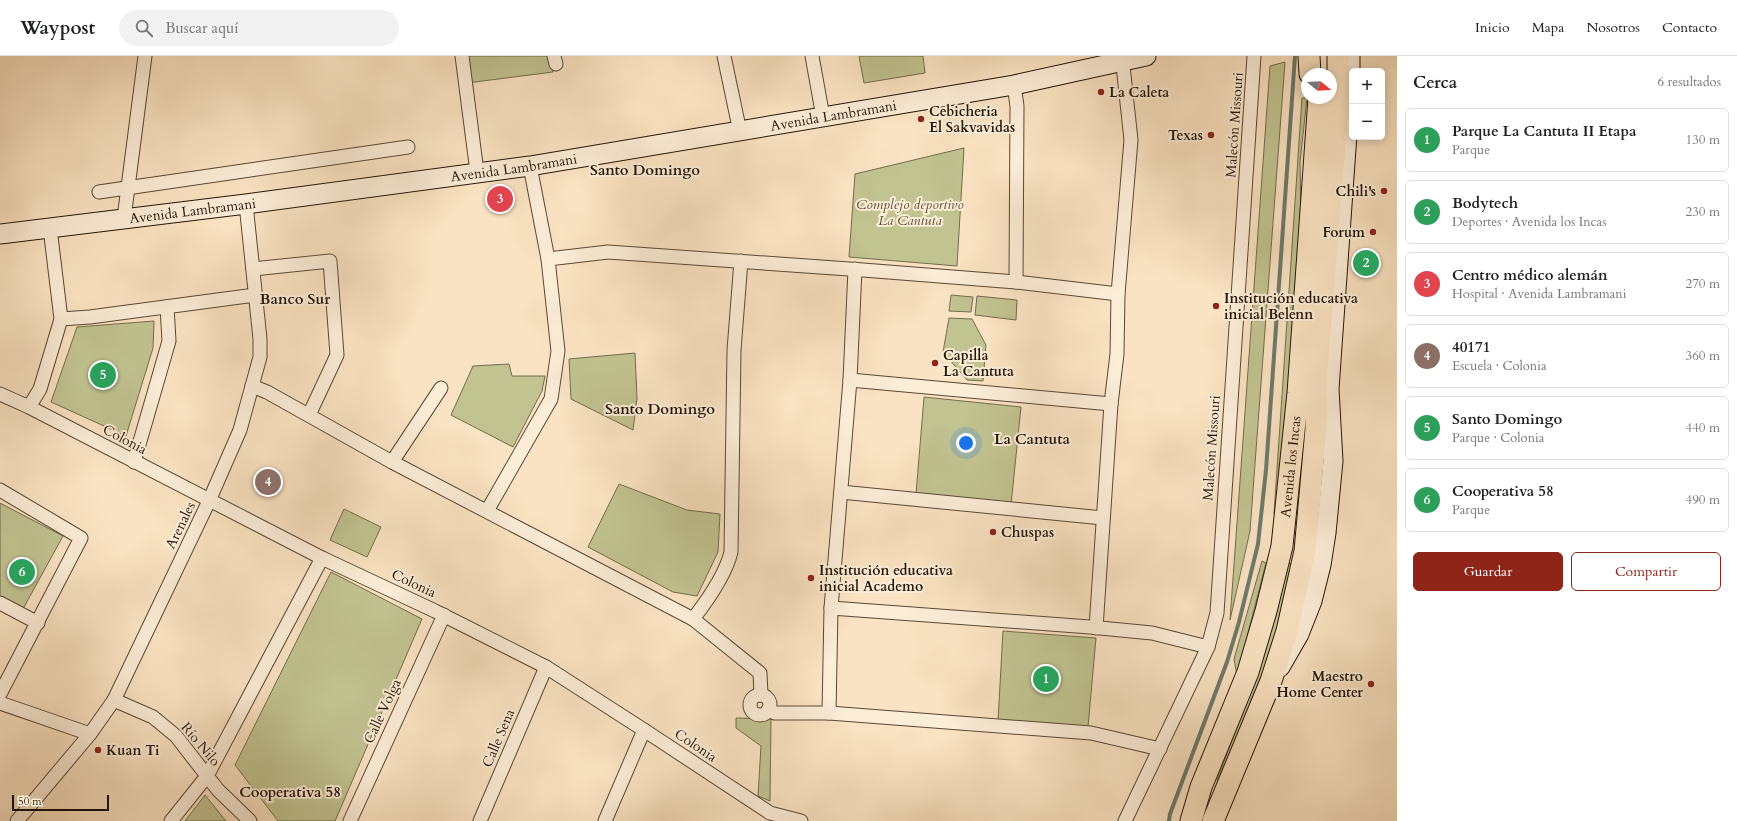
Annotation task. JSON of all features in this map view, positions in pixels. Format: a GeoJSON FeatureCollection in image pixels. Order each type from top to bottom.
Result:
{"type":"FeatureCollection","features":[{"type":"Feature","properties":{"kind":"main road","name":"Avenida Lambramani"},"geometry":{"type":"LineString","coordinates":[[0,234],[246,204],[530,166],[1014,85],[1112,60],[1146,56]]}},
{"type":"Feature","properties":{"kind":"main road"},"geometry":{"type":"LineString","coordinates":[[1309,56],[1310,68]]}},
{"type":"Feature","properties":{"kind":"main road"},"geometry":{"type":"LineString","coordinates":[[1320,56],[1320,68]]}},
{"type":"Feature","properties":{"kind":"main road","name":"Avenida los Incas"},"geometry":{"type":"LineString","coordinates":[[1213,821],[1271,682],[1287,630],[1305,551],[1316,429],[1316,382],[1338,106],[1338,56]]}},
{"type":"Feature","properties":{"kind":"main road","name":"Avenida los Incas"},"geometry":{"type":"LineString","coordinates":[[1271,682],[1299,634],[1312,601],[1321,565],[1327,524],[1333,462],[1329,389],[1350,92],[1350,56]]}},
{"type":"Feature","properties":{"kind":"main road"},"geometry":{"type":"LineString","coordinates":[[1309,246],[1307,176],[1310,104]]}},
{"type":"Feature","properties":{"kind":"main road","name":"Avenida los Incas"},"geometry":{"type":"LineString","coordinates":[[1191,821],[1201,787],[1248,672],[1266,611],[1282,546],[1298,393],[1301,330],[1309,246],[1319,104]]}},
{"type":"Feature","properties":{"kind":"main road"},"geometry":{"type":"LineString","coordinates":[[1316,429],[1329,389]]}},
{"type":"Feature","properties":{"kind":"street"},"geometry":{"type":"LineString","coordinates":[[124,218],[126,188],[145,56]]}},
{"type":"Feature","properties":{"kind":"street"},"geometry":{"type":"LineString","coordinates":[[462,56],[477,172]]}},
{"type":"Feature","properties":{"kind":"street"},"geometry":{"type":"LineString","coordinates":[[724,56],[740,132]]}},
{"type":"Feature","properties":{"kind":"street"},"geometry":{"type":"LineString","coordinates":[[812,56],[823,117]]}},
{"type":"Feature","properties":{"kind":"street","name":"Malecón Missouri"},"geometry":{"type":"LineString","coordinates":[[1125,821],[1208,647],[1217,613],[1254,56]]}},
{"type":"Feature","properties":{"kind":"street"},"geometry":{"type":"LineString","coordinates":[[1096,628],[1111,404],[1117,354],[1118,294],[1131,140],[1112,60]]}},
{"type":"Feature","properties":{"kind":"street"},"geometry":{"type":"LineString","coordinates":[[1014,85],[1017,106],[1016,282]]}},
{"type":"Feature","properties":{"kind":"street"},"geometry":{"type":"LineString","coordinates":[[98,192],[408,147]]}},
{"type":"Feature","properties":{"kind":"street"},"geometry":{"type":"LineString","coordinates":[[487,511],[551,399],[558,351],[548,259],[530,166]]}},
{"type":"Feature","properties":{"kind":"street","name":"Arenales"},"geometry":{"type":"LineString","coordinates":[[17,821],[90,734],[114,700],[209,501],[240,430],[260,357],[260,339],[246,204]]}},
{"type":"Feature","properties":{"kind":"street"},"geometry":{"type":"LineString","coordinates":[[29,406],[40,389],[61,319],[50,228]]}},
{"type":"Feature","properties":{"kind":"street"},"geometry":{"type":"LineString","coordinates":[[548,259],[608,252],[1016,282],[1118,294]]}},
{"type":"Feature","properties":{"kind":"street"},"geometry":{"type":"LineString","coordinates":[[693,619],[729,561],[731,552],[734,350],[741,261]]}},
{"type":"Feature","properties":{"kind":"street"},"geometry":{"type":"LineString","coordinates":[[253,270],[330,262],[337,355],[309,415]]}},
{"type":"Feature","properties":{"kind":"street"},"geometry":{"type":"LineString","coordinates":[[829,713],[832,608],[850,380],[855,269]]}},
{"type":"Feature","properties":{"kind":"street"},"geometry":{"type":"LineString","coordinates":[[61,319],[90,317],[255,295]]}},
{"type":"Feature","properties":{"kind":"street"},"geometry":{"type":"LineString","coordinates":[[134,462],[170,341],[166,307]]}},
{"type":"Feature","properties":{"kind":"street"},"geometry":{"type":"LineString","coordinates":[[850,380],[1111,404]]}},
{"type":"Feature","properties":{"kind":"street"},"geometry":{"type":"LineString","coordinates":[[252,386],[267,392],[392,462],[693,619],[760,673],[761,695],[752,698],[750,708],[754,713],[760,715],[768,710],[775,713],[829,713],[1091,733],[1160,749]]}},
{"type":"Feature","properties":{"kind":"street"},"geometry":{"type":"LineString","coordinates":[[392,462],[441,388]]}},
{"type":"Feature","properties":{"kind":"street","name":"Colonia"},"geometry":{"type":"LineString","coordinates":[[0,394],[29,406],[209,501],[322,558],[444,615],[546,667],[770,814],[801,821]]}},
{"type":"Feature","properties":{"kind":"street"},"geometry":{"type":"LineString","coordinates":[[0,490],[81,538],[0,694]]}},
{"type":"Feature","properties":{"kind":"street"},"geometry":{"type":"LineString","coordinates":[[841,492],[1103,518]]}},
{"type":"Feature","properties":{"kind":"street"},"geometry":{"type":"LineString","coordinates":[[171,821],[207,776],[322,558]]}},
{"type":"Feature","properties":{"kind":"street"},"geometry":{"type":"LineString","coordinates":[[0,603],[38,623]]}},
{"type":"Feature","properties":{"kind":"street"},"geometry":{"type":"LineString","coordinates":[[832,608],[1152,633],[1208,647]]}},
{"type":"Feature","properties":{"kind":"street","name":"Calle Volga"},"geometry":{"type":"LineString","coordinates":[[350,821],[444,615]]}},
{"type":"Feature","properties":{"kind":"street","name":"Calle Sena"},"geometry":{"type":"LineString","coordinates":[[484,820],[546,667]]}},
{"type":"Feature","properties":{"kind":"street","name":"Río Nilo"},"geometry":{"type":"LineString","coordinates":[[114,700],[153,717],[176,736],[218,790],[250,821]]}},
{"type":"Feature","properties":{"kind":"street"},"geometry":{"type":"LineString","coordinates":[[0,703],[90,734]]}},
{"type":"Feature","properties":{"kind":"street"},"geometry":{"type":"LineString","coordinates":[[605,821],[644,730]]}},
{"type":"Feature","properties":{"kind":"green space"},"geometry":{"type":"Polygon","coordinates":[[[464,56],[551,56],[553,72],[467,83],[464,56]]]}},
{"type":"Feature","properties":{"kind":"green space"},"geometry":{"type":"Polygon","coordinates":[[[859,56],[923,56],[925,73],[864,83],[859,56]]]}},
{"type":"Feature","properties":{"kind":"green space"},"geometry":{"type":"Polygon","coordinates":[[[1285,62],[1250,531],[1230,620],[1270,66],[1285,62]]]}},
{"type":"Feature","properties":{"kind":"green space"},"geometry":{"type":"Polygon","coordinates":[[[1302,104],[1306,104],[1300,162],[1301,221],[1282,514],[1274,514],[1302,104]]]}},
{"type":"Feature","properties":{"kind":"green space","name":"Complejo deportivo La Cantuta"},"geometry":{"type":"Polygon","coordinates":[[[964,148],[957,266],[849,257],[855,174],[964,148]]]}},
{"type":"Feature","properties":{"kind":"green space"},"geometry":{"type":"Polygon","coordinates":[[[951,295],[973,297],[971,312],[949,311],[951,295]]]}},
{"type":"Feature","properties":{"kind":"green space"},"geometry":{"type":"Polygon","coordinates":[[[977,296],[1017,300],[1016,320],[975,315],[977,296]]]}},
{"type":"Feature","properties":{"kind":"green space"},"geometry":{"type":"Polygon","coordinates":[[[949,318],[972,319],[986,345],[983,381],[967,380],[943,352],[949,318]]]}},
{"type":"Feature","properties":{"kind":"green space"},"geometry":{"type":"Polygon","coordinates":[[[154,321],[153,348],[126,436],[51,402],[77,327],[154,321]]]}},
{"type":"Feature","properties":{"kind":"green space"},"geometry":{"type":"Polygon","coordinates":[[[635,353],[637,398],[633,430],[571,399],[569,359],[635,353]]]}},
{"type":"Feature","properties":{"kind":"green space"},"geometry":{"type":"Polygon","coordinates":[[[509,364],[512,376],[545,376],[542,391],[513,447],[451,415],[473,366],[509,364]]]}},
{"type":"Feature","properties":{"kind":"green space"},"geometry":{"type":"Polygon","coordinates":[[[924,397],[1021,407],[1011,505],[916,494],[924,397]]]}},
{"type":"Feature","properties":{"kind":"green space"},"geometry":{"type":"Polygon","coordinates":[[[619,484],[687,510],[720,514],[718,552],[697,596],[673,592],[588,547],[619,484]]]}},
{"type":"Feature","properties":{"kind":"green space"},"geometry":{"type":"Polygon","coordinates":[[[0,503],[63,536],[18,618],[0,609],[0,503]]]}},
{"type":"Feature","properties":{"kind":"green space"},"geometry":{"type":"Polygon","coordinates":[[[344,509],[381,527],[367,557],[330,540],[344,509]]]}},
{"type":"Feature","properties":{"kind":"green space"},"geometry":{"type":"Polygon","coordinates":[[[1262,561],[1266,563],[1237,676],[1234,659],[1262,561]]]}},
{"type":"Feature","properties":{"kind":"green space"},"geometry":{"type":"Polygon","coordinates":[[[1286,563],[1293,564],[1282,618],[1266,667],[1219,784],[1217,780],[1243,711],[1286,563]]]}},
{"type":"Feature","properties":{"kind":"green space"},"geometry":{"type":"Polygon","coordinates":[[[331,572],[422,619],[335,821],[278,821],[235,765],[331,572]]]}},
{"type":"Feature","properties":{"kind":"green space"},"geometry":{"type":"Polygon","coordinates":[[[1003,631],[1096,638],[1088,727],[998,721],[1003,631]]]}},
{"type":"Feature","properties":{"kind":"green space"},"geometry":{"type":"Polygon","coordinates":[[[736,718],[771,719],[770,801],[758,796],[761,746],[736,728],[736,718]]]}},
{"type":"Feature","properties":{"kind":"green space"},"geometry":{"type":"Polygon","coordinates":[[[205,795],[226,821],[185,821],[205,795]]]}},
{"type":"Feature","properties":{"kind":"waterway"},"geometry":{"type":"LineString","coordinates":[[1169,821],[1170,814],[1227,662],[1239,622],[1258,544],[1266,470],[1295,56]]}},
{"type":"Feature","properties":{"kind":"place","name":"La Caleta"},"geometry":{"type":"Point","coordinates":[1101,92]}},
{"type":"Feature","properties":{"kind":"place","name":"Cebicheria El Sakvavidas"},"geometry":{"type":"Point","coordinates":[921,119]}},
{"type":"Feature","properties":{"kind":"place","name":"Texas"},"geometry":{"type":"Point","coordinates":[1211,135]}},
{"type":"Feature","properties":{"kind":"place","name":"Chili's"},"geometry":{"type":"Point","coordinates":[1384,191]}},
{"type":"Feature","properties":{"kind":"place","name":"Centro médico alemán"},"geometry":{"type":"Point","coordinates":[500,199]}},
{"type":"Feature","properties":{"kind":"place","name":"Forum"},"geometry":{"type":"Point","coordinates":[1373,232]}},
{"type":"Feature","properties":{"kind":"place","name":"Bodytech"},"geometry":{"type":"Point","coordinates":[1366,263]}},
{"type":"Feature","properties":{"kind":"place","name":"Institución educativa inicial Belenn"},"geometry":{"type":"Point","coordinates":[1216,306]}},
{"type":"Feature","properties":{"kind":"place","name":"Capilla La Cantuta"},"geometry":{"type":"Point","coordinates":[935,363]}},
{"type":"Feature","properties":{"kind":"place","name":"Santo Domingo"},"geometry":{"type":"Point","coordinates":[103,375]}},
{"type":"Feature","properties":{"kind":"place","name":"40171"},"geometry":{"type":"Point","coordinates":[268,482]}},
{"type":"Feature","properties":{"kind":"place","name":"Chuspas"},"geometry":{"type":"Point","coordinates":[993,532]}},
{"type":"Feature","properties":{"kind":"place","name":"Cooperativa 58"},"geometry":{"type":"Point","coordinates":[22,572]}},
{"type":"Feature","properties":{"kind":"place","name":"Institución educativa inicial Academo"},"geometry":{"type":"Point","coordinates":[811,578]}},
{"type":"Feature","properties":{"kind":"place","name":"Parque La Cantuta II Etapa"},"geometry":{"type":"Point","coordinates":[1046,679]}},
{"type":"Feature","properties":{"kind":"place","name":"Maestro Home Center"},"geometry":{"type":"Point","coordinates":[1371,684]}},
{"type":"Feature","properties":{"kind":"place","name":"Kuan Ti"},"geometry":{"type":"Point","coordinates":[98,750]}},
{"type":"Feature","properties":{"kind":"district","name":"Santo Domingo"},"geometry":{"type":"Point","coordinates":[645,170]}},
{"type":"Feature","properties":{"kind":"district","name":"Banco Sur"},"geometry":{"type":"Point","coordinates":[295,299]}},
{"type":"Feature","properties":{"kind":"district","name":"Santo Domingo"},"geometry":{"type":"Point","coordinates":[660,409]}},
{"type":"Feature","properties":{"kind":"district","name":"La Cantuta"},"geometry":{"type":"Point","coordinates":[1032,439]}},
{"type":"Feature","properties":{"kind":"district","name":"Cooperativa 58"},"geometry":{"type":"Point","coordinates":[290,792]}}]}
